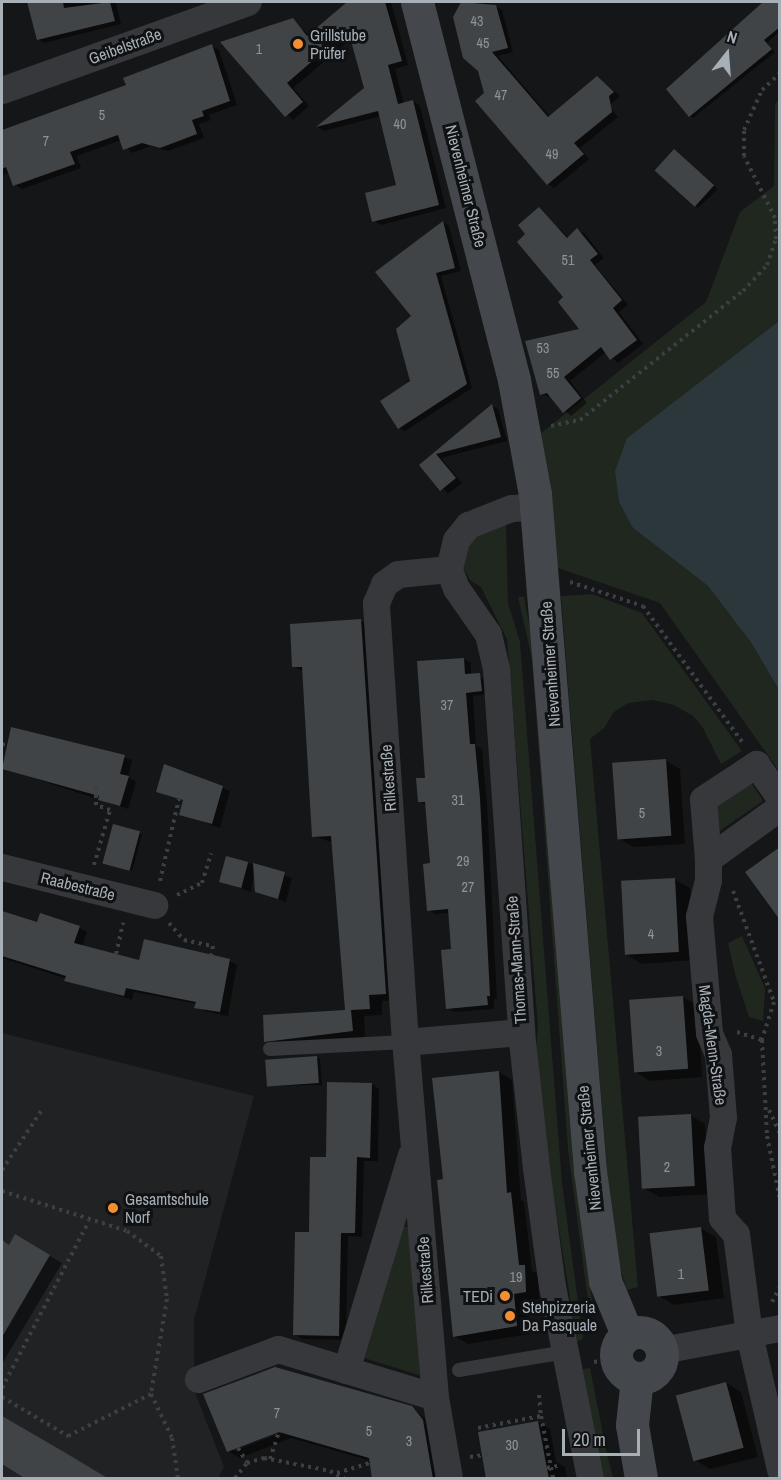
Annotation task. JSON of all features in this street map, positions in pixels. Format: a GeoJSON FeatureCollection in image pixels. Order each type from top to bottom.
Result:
{"type":"FeatureCollection","features":[{"type":"Feature","properties":{"kind":"main road","name":"Nievenheimer Straße"},"geometry":{"type":"LineString","coordinates":[[417,2],[440,79],[524,431],[536,506],[544,582],[590,1171],[605,1281],[641,1479]]}},
{"type":"Feature","properties":{"kind":"main road"},"geometry":{"type":"LineString","coordinates":[[618,1358],[648,1333],[662,1350]]}},
{"type":"Feature","properties":{"kind":"street","name":"Geibelstraße"},"geometry":{"type":"LineString","coordinates":[[2,88],[248,2]]}},
{"type":"Feature","properties":{"kind":"street"},"geometry":{"type":"LineString","coordinates":[[449,569],[456,540],[468,525],[510,508],[536,506]]}},
{"type":"Feature","properties":{"kind":"street","name":"Rilkestraße"},"geometry":{"type":"LineString","coordinates":[[449,569],[398,574],[379,591],[377,610],[404,1031],[435,1397],[449,1479]]}},
{"type":"Feature","properties":{"kind":"street","name":"Thomas-Mann-Straße"},"geometry":{"type":"LineString","coordinates":[[449,569],[456,588],[488,634],[496,670],[521,1032],[552,1286],[590,1479]]}},
{"type":"Feature","properties":{"kind":"street"},"geometry":{"type":"LineString","coordinates":[[756,764],[780,798]]}},
{"type":"Feature","properties":{"kind":"street","name":"Magda-Menn-Straße"},"geometry":{"type":"LineString","coordinates":[[756,764],[703,800],[708,880],[699,916],[709,1033],[718,1054],[723,1117],[717,1147],[722,1218],[736,1234],[748,1334],[780,1469]]}},
{"type":"Feature","properties":{"kind":"street"},"geometry":{"type":"LineString","coordinates":[[708,858],[780,807]]}},
{"type":"Feature","properties":{"kind":"street","name":"Raabestraße"},"geometry":{"type":"LineString","coordinates":[[2,867],[154,905]]}},
{"type":"Feature","properties":{"kind":"street"},"geometry":{"type":"LineString","coordinates":[[404,1031],[521,1032]]}},
{"type":"Feature","properties":{"kind":"street","name":"Rilkestraße"},"geometry":{"type":"LineString","coordinates":[[346,1370],[415,1143]]}},
{"type":"Feature","properties":{"kind":"street"},"geometry":{"type":"LineString","coordinates":[[662,1350],[780,1328]]}},
{"type":"Feature","properties":{"kind":"street"},"geometry":{"type":"LineString","coordinates":[[198,1380],[278,1349],[435,1397]]}},
{"type":"Feature","properties":{"kind":"lane"},"geometry":{"type":"LineString","coordinates":[[270,1049],[404,1031]]}},
{"type":"Feature","properties":{"kind":"lane"},"geometry":{"type":"LineString","coordinates":[[459,1370],[565,1352]]}},
{"type":"Feature","properties":{"kind":"path"},"geometry":{"type":"LineString","coordinates":[[524,431],[580,420],[743,291],[767,265],[776,240],[775,218],[744,156],[744,130],[762,90],[780,73]]}},
{"type":"Feature","properties":{"kind":"path"},"geometry":{"type":"LineString","coordinates":[[544,582],[570,582],[643,606],[756,764]]}},
{"type":"Feature","properties":{"kind":"path"},"geometry":{"type":"LineString","coordinates":[[2,745],[7,743]]}},
{"type":"Feature","properties":{"kind":"path"},"geometry":{"type":"LineString","coordinates":[[95,861],[110,810],[96,805],[96,788]]}},
{"type":"Feature","properties":{"kind":"path"},"geometry":{"type":"LineString","coordinates":[[162,873],[179,799]]}},
{"type":"Feature","properties":{"kind":"path"},"geometry":{"type":"LineString","coordinates":[[202,884],[211,853]]}},
{"type":"Feature","properties":{"kind":"path"},"geometry":{"type":"LineString","coordinates":[[708,858],[728,878],[774,1002],[762,1040],[768,1106],[767,1136],[780,1200]]}},
{"type":"Feature","properties":{"kind":"path"},"geometry":{"type":"LineString","coordinates":[[116,954],[121,932]]}},
{"type":"Feature","properties":{"kind":"path"},"geometry":{"type":"LineString","coordinates":[[183,940],[213,945],[211,956]]}},
{"type":"Feature","properties":{"kind":"path"},"geometry":{"type":"LineString","coordinates":[[774,1002],[780,999]]}},
{"type":"Feature","properties":{"kind":"path"},"geometry":{"type":"LineString","coordinates":[[768,1106],[780,1134]]}},
{"type":"Feature","properties":{"kind":"path"},"geometry":{"type":"LineString","coordinates":[[2,1170],[41,1111]]}},
{"type":"Feature","properties":{"kind":"path"},"geometry":{"type":"LineString","coordinates":[[2,1191],[127,1232],[161,1257],[167,1299],[151,1394],[172,1438],[178,1479]]}},
{"type":"Feature","properties":{"kind":"path"},"geometry":{"type":"LineString","coordinates":[[2,1388],[89,1221]]}},
{"type":"Feature","properties":{"kind":"path"},"geometry":{"type":"LineString","coordinates":[[2,1397],[68,1436],[151,1394]]}},
{"type":"Feature","properties":{"kind":"path"},"geometry":{"type":"LineString","coordinates":[[539,1395],[549,1468],[553,1479]]}},
{"type":"Feature","properties":{"kind":"path"},"geometry":{"type":"LineString","coordinates":[[478,1428],[541,1416]]}},
{"type":"Feature","properties":{"kind":"path"},"geometry":{"type":"LineString","coordinates":[[270,1459],[279,1432]]}},
{"type":"Feature","properties":{"kind":"path"},"geometry":{"type":"LineString","coordinates":[[238,1448],[247,1464]]}},
{"type":"Feature","properties":{"kind":"path"},"geometry":{"type":"LineString","coordinates":[[236,1479],[247,1464],[255,1459],[270,1459],[336,1474],[344,1479]]}},
{"type":"Feature","properties":{"kind":"path"},"geometry":{"type":"LineString","coordinates":[[336,1474],[370,1463]]}},
{"type":"Feature","properties":{"kind":"path"},"geometry":{"type":"LineString","coordinates":[[549,1468],[560,1466]]}},
{"type":"Feature","properties":{"kind":"shaded area"},"geometry":{"type":"Polygon","coordinates":[[[779,98],[779,321],[627,438],[633,528],[708,586],[752,644],[779,690],[779,771],[660,603],[558,568],[540,434],[706,302],[740,212],[774,186],[775,105],[779,98]]]}},
{"type":"Feature","properties":{"kind":"shaded area"},"geometry":{"type":"Polygon","coordinates":[[[779,321],[779,690],[752,644],[708,586],[633,528],[619,502],[615,471],[627,438],[779,321]]]}},
{"type":"Feature","properties":{"kind":"shaded area"},"geometry":{"type":"Polygon","coordinates":[[[506,525],[508,603],[520,642],[562,1183],[583,1339],[577,1341],[549,1167],[536,1050],[538,1027],[507,639],[481,587],[470,580],[460,562],[470,539],[494,526],[506,525]]]}},
{"type":"Feature","properties":{"kind":"shaded area"},"geometry":{"type":"Polygon","coordinates":[[[592,594],[642,613],[742,751],[721,764],[702,726],[693,716],[674,705],[653,700],[628,703],[614,712],[604,728],[590,739],[638,1287],[627,1290],[613,1245],[561,596],[592,594]]]}},
{"type":"Feature","properties":{"kind":"shaded area"},"geometry":{"type":"Polygon","coordinates":[[[518,597],[524,597],[534,651],[573,1164],[593,1307],[589,1308],[568,1150],[532,659],[518,597]]]}},
{"type":"Feature","properties":{"kind":"shaded area"},"geometry":{"type":"Polygon","coordinates":[[[745,782],[752,784],[763,801],[718,832],[716,803],[745,782]]]}},
{"type":"Feature","properties":{"kind":"shaded area"},"geometry":{"type":"Polygon","coordinates":[[[742,936],[765,988],[763,1021],[749,1017],[735,974],[728,943],[742,936]]]}},
{"type":"Feature","properties":{"kind":"shaded area","name":"Gesamtschule Norf"},"geometry":{"type":"Polygon","coordinates":[[[2,1033],[254,1096],[194,1320],[194,1390],[224,1467],[218,1478],[2,1478],[2,1033]]]}},
{"type":"Feature","properties":{"kind":"shaded area"},"geometry":{"type":"Polygon","coordinates":[[[403,1226],[411,1228],[422,1376],[364,1358],[403,1226]]]}},
{"type":"Feature","properties":{"kind":"shaded area"},"geometry":{"type":"Polygon","coordinates":[[[590,1368],[613,1478],[604,1478],[582,1369],[590,1368]]]}},
{"type":"Feature","properties":{"kind":"building"},"geometry":{"type":"Polygon","coordinates":[[[27,2],[63,2],[64,8],[110,2],[115,21],[37,40],[27,2]]]}},
{"type":"Feature","properties":{"kind":"building"},"geometry":{"type":"Polygon","coordinates":[[[347,2],[385,2],[402,61],[388,65],[398,104],[413,100],[439,205],[372,222],[365,193],[396,185],[378,111],[316,127],[364,88],[348,30],[287,83],[303,102],[285,117],[220,42],[293,18],[307,36],[347,2]]]}},
{"type":"Feature","properties":{"kind":"building"},"geometry":{"type":"Polygon","coordinates":[[[461,2],[496,5],[508,48],[492,52],[548,117],[597,76],[614,92],[609,96],[612,112],[574,143],[584,154],[547,185],[475,101],[484,93],[478,71],[463,58],[453,17],[461,2]]]}},
{"type":"Feature","properties":{"kind":"building"},"geometry":{"type":"Polygon","coordinates":[[[763,2],[780,2],[780,27],[764,40],[772,49],[689,117],[666,89],[763,2]]]}},
{"type":"Feature","properties":{"kind":"building"},"geometry":{"type":"Polygon","coordinates":[[[212,44],[230,101],[202,111],[204,116],[192,120],[197,134],[160,148],[142,143],[123,150],[118,135],[70,152],[75,164],[13,186],[6,167],[2,169],[2,130],[126,85],[123,78],[212,44]]]}},
{"type":"Feature","properties":{"kind":"building"},"geometry":{"type":"Polygon","coordinates":[[[674,149],[714,185],[695,207],[655,171],[674,149]]]}},
{"type":"Feature","properties":{"kind":"building"},"geometry":{"type":"Polygon","coordinates":[[[539,207],[567,238],[577,228],[598,254],[590,260],[622,300],[613,308],[637,340],[610,360],[601,347],[564,377],[581,398],[563,413],[547,393],[540,395],[525,341],[579,329],[558,302],[563,297],[517,242],[525,234],[518,225],[539,207]]]}},
{"type":"Feature","properties":{"kind":"building"},"geometry":{"type":"Polygon","coordinates":[[[443,221],[455,268],[436,273],[467,384],[398,429],[380,401],[410,381],[396,329],[411,316],[375,272],[443,221]]]}},
{"type":"Feature","properties":{"kind":"building"},"geometry":{"type":"Polygon","coordinates":[[[492,404],[501,437],[436,454],[456,478],[440,491],[419,465],[492,404]]]}},
{"type":"Feature","properties":{"kind":"building"},"geometry":{"type":"Polygon","coordinates":[[[361,619],[386,994],[369,995],[370,1009],[351,1010],[353,1031],[264,1042],[263,1015],[345,1010],[331,836],[312,837],[302,667],[292,667],[290,624],[361,619]]]}},
{"type":"Feature","properties":{"kind":"building"},"geometry":{"type":"Polygon","coordinates":[[[464,658],[465,674],[480,673],[482,691],[466,693],[470,744],[475,744],[480,798],[490,996],[487,996],[488,1005],[446,1009],[441,950],[451,949],[448,909],[427,911],[423,864],[430,863],[425,802],[418,802],[416,778],[425,778],[417,661],[464,658]]]}},
{"type":"Feature","properties":{"kind":"building"},"geometry":{"type":"Polygon","coordinates":[[[11,727],[125,755],[120,774],[129,776],[120,806],[98,800],[99,796],[2,769],[11,727]]]}},
{"type":"Feature","properties":{"kind":"building"},"geometry":{"type":"Polygon","coordinates":[[[666,759],[671,836],[618,840],[612,763],[666,759]]]}},
{"type":"Feature","properties":{"kind":"building"},"geometry":{"type":"Polygon","coordinates":[[[164,764],[223,786],[212,824],[179,815],[183,800],[156,792],[164,764]]]}},
{"type":"Feature","properties":{"kind":"building"},"geometry":{"type":"Polygon","coordinates":[[[113,824],[140,831],[129,871],[102,864],[113,824]]]}},
{"type":"Feature","properties":{"kind":"building"},"geometry":{"type":"Polygon","coordinates":[[[780,847],[780,920],[745,872],[780,847]]]}},
{"type":"Feature","properties":{"kind":"building"},"geometry":{"type":"Polygon","coordinates":[[[226,856],[248,862],[241,888],[219,882],[226,856]]]}},
{"type":"Feature","properties":{"kind":"building"},"geometry":{"type":"Polygon","coordinates":[[[253,863],[285,872],[278,899],[255,892],[253,863]]]}},
{"type":"Feature","properties":{"kind":"building"},"geometry":{"type":"Polygon","coordinates":[[[675,878],[679,952],[625,955],[621,881],[675,878]]]}},
{"type":"Feature","properties":{"kind":"building"},"geometry":{"type":"Polygon","coordinates":[[[2,911],[37,922],[40,913],[80,926],[74,943],[139,960],[144,939],[230,959],[220,1012],[194,1008],[196,1002],[126,988],[124,996],[64,981],[66,976],[2,956],[2,911]]]}},
{"type":"Feature","properties":{"kind":"building"},"geometry":{"type":"Polygon","coordinates":[[[683,996],[688,1069],[634,1073],[629,1000],[683,996]]]}},
{"type":"Feature","properties":{"kind":"building"},"geometry":{"type":"Polygon","coordinates":[[[317,1056],[319,1083],[267,1087],[265,1060],[317,1056]]]}},
{"type":"Feature","properties":{"kind":"building"},"geometry":{"type":"Polygon","coordinates":[[[499,1071],[507,1193],[511,1192],[519,1265],[525,1265],[526,1292],[514,1294],[517,1326],[453,1337],[437,1180],[443,1179],[432,1078],[499,1071]]]}},
{"type":"Feature","properties":{"kind":"building"},"geometry":{"type":"Polygon","coordinates":[[[327,1082],[372,1083],[370,1158],[357,1157],[355,1233],[341,1233],[339,1336],[293,1335],[295,1232],[309,1232],[310,1157],[326,1157],[327,1082]]]}},
{"type":"Feature","properties":{"kind":"building"},"geometry":{"type":"Polygon","coordinates":[[[691,1114],[695,1186],[642,1189],[638,1117],[691,1114]]]}},
{"type":"Feature","properties":{"kind":"building"},"geometry":{"type":"Polygon","coordinates":[[[701,1227],[709,1291],[657,1297],[649,1233],[701,1227]]]}},
{"type":"Feature","properties":{"kind":"building"},"geometry":{"type":"Polygon","coordinates":[[[15,1234],[50,1255],[2,1337],[2,1240],[9,1245],[15,1234]]]}},
{"type":"Feature","properties":{"kind":"building"},"geometry":{"type":"Polygon","coordinates":[[[275,1367],[412,1406],[423,1420],[433,1479],[372,1479],[369,1458],[279,1432],[227,1452],[203,1394],[275,1367]]]}},
{"type":"Feature","properties":{"kind":"building"},"geometry":{"type":"Polygon","coordinates":[[[726,1382],[744,1448],[693,1461],[676,1395],[726,1382]]]}},
{"type":"Feature","properties":{"kind":"building"},"geometry":{"type":"Polygon","coordinates":[[[2,1416],[109,1479],[26,1479],[2,1464],[2,1416]]]}},
{"type":"Feature","properties":{"kind":"building"},"geometry":{"type":"Polygon","coordinates":[[[538,1421],[549,1479],[486,1479],[478,1432],[538,1421]]]}},
{"type":"Feature","properties":{"kind":"place","name":"Grillstube Prüfer"},"geometry":{"type":"Point","coordinates":[298,44]}},
{"type":"Feature","properties":{"kind":"place","name":"Gesamtschule Norf"},"geometry":{"type":"Point","coordinates":[113,1208]}},
{"type":"Feature","properties":{"kind":"place","name":"TEDi"},"geometry":{"type":"Point","coordinates":[505,1296]}},
{"type":"Feature","properties":{"kind":"place","name":"Stehpizzeria Da Pasquale"},"geometry":{"type":"Point","coordinates":[510,1316]}}]}
